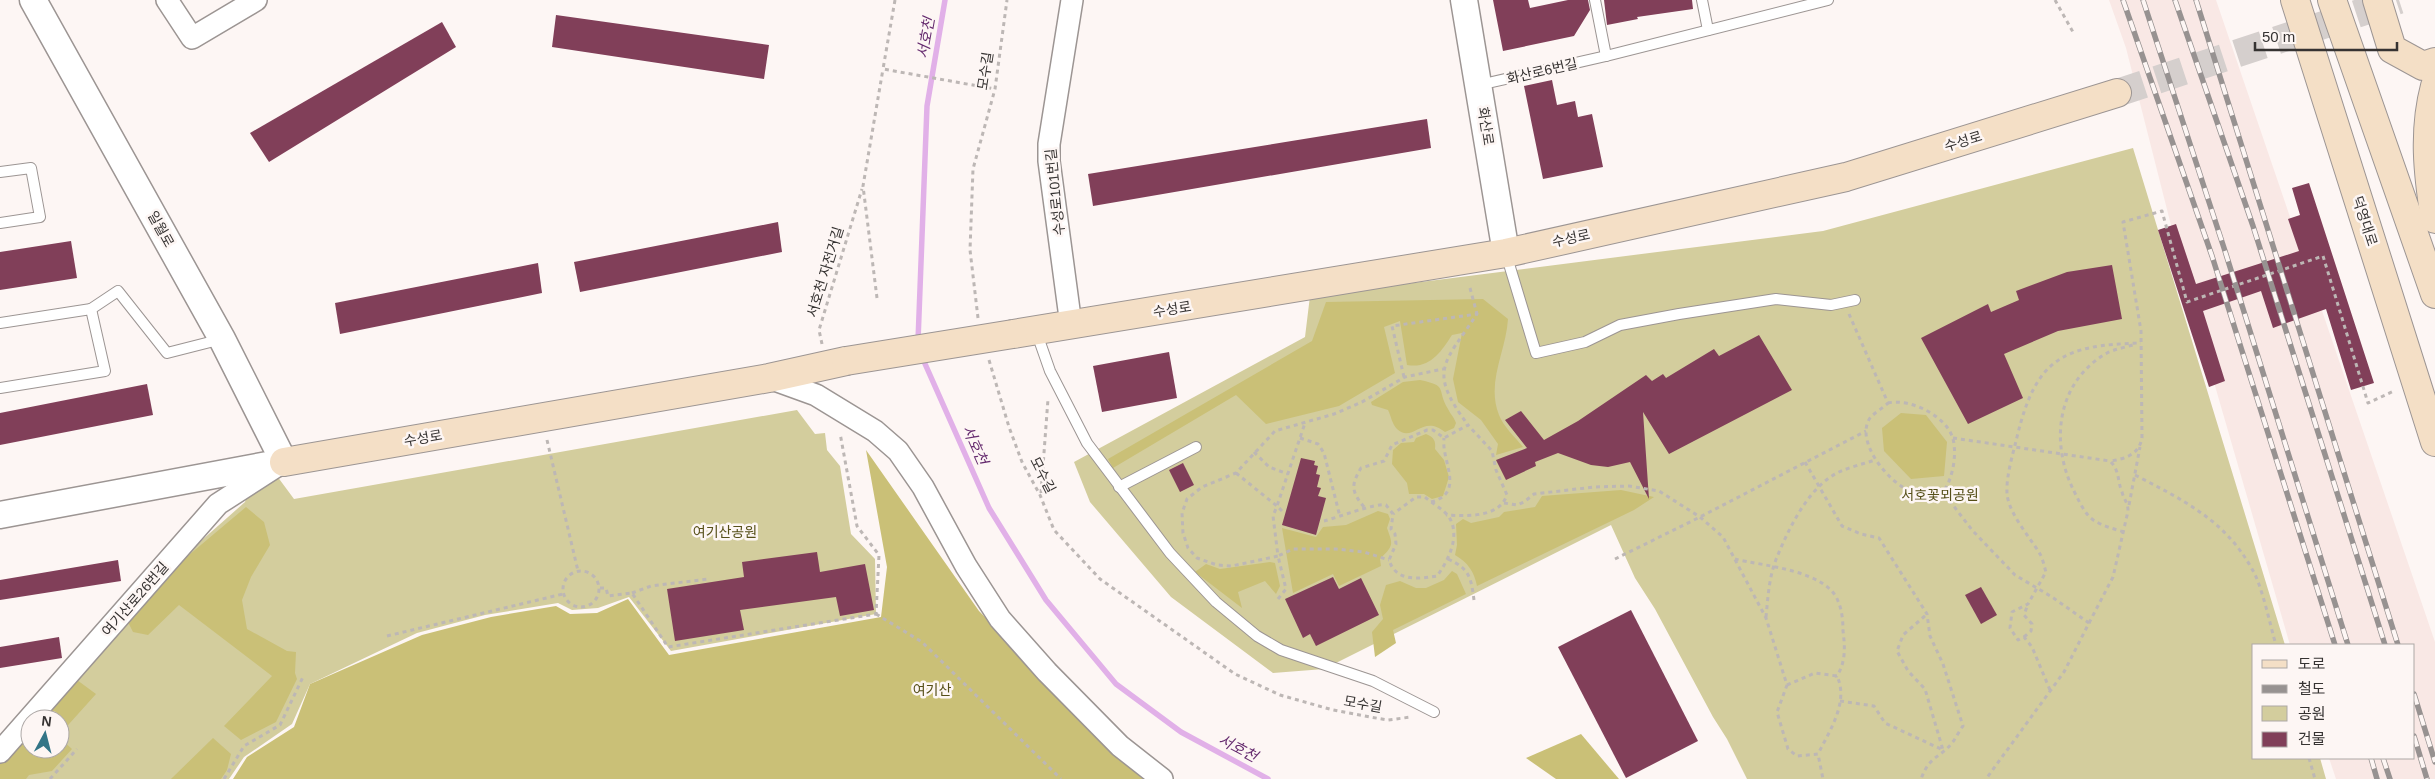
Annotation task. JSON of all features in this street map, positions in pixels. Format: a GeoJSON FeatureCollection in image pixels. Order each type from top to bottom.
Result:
{"type":"FeatureCollection","features":[{"type":"Feature","properties":{"kind":"main road","name":"덕영대로"},"geometry":{"type":"LineString","coordinates":[[2295,0],[2435,442]]}},
{"type":"Feature","properties":{"kind":"main road"},"geometry":{"type":"LineString","coordinates":[[2332,0],[2435,293]]}},
{"type":"Feature","properties":{"kind":"main road"},"geometry":{"type":"LineString","coordinates":[[2377,0],[2392,49],[2423,66],[2435,62]]}},
{"type":"Feature","properties":{"kind":"main road"},"geometry":{"type":"LineString","coordinates":[[2435,86],[2427,118],[2427,173],[2435,219]]}},
{"type":"Feature","properties":{"kind":"main road","name":"수성로"},"geometry":{"type":"LineString","coordinates":[[284,462],[769,378],[836,364],[1506,253],[1846,177],[2117,93]]}},
{"type":"Feature","properties":{"kind":"street","name":"일월로"},"geometry":{"type":"LineString","coordinates":[[33,0],[222,339],[284,462]]}},
{"type":"Feature","properties":{"kind":"street"},"geometry":{"type":"LineString","coordinates":[[167,0],[192,38],[256,0]]}},
{"type":"Feature","properties":{"kind":"street","name":"수성로101번길"},"geometry":{"type":"LineString","coordinates":[[1072,0],[1049,144],[1049,161],[1072,325]]}},
{"type":"Feature","properties":{"kind":"street","name":"화산로"},"geometry":{"type":"LineString","coordinates":[[1464,0],[1506,253]]}},
{"type":"Feature","properties":{"kind":"street"},"geometry":{"type":"LineString","coordinates":[[769,378],[816,394],[835,408],[875,431],[898,451],[922,486],[966,566],[1000,619],[1047,672],[1120,746],[1162,779]]}},
{"type":"Feature","properties":{"kind":"street","name":"수성로"},"geometry":{"type":"LineString","coordinates":[[0,515],[284,462]]}},
{"type":"Feature","properties":{"kind":"street","name":"여기산로26번길"},"geometry":{"type":"LineString","coordinates":[[0,752],[218,504],[284,462]]}},
{"type":"Feature","properties":{"kind":"lane"},"geometry":{"type":"LineString","coordinates":[[1595,0],[1606,56]]}},
{"type":"Feature","properties":{"kind":"lane"},"geometry":{"type":"LineString","coordinates":[[1702,0],[1708,30]]}},
{"type":"Feature","properties":{"kind":"lane","name":"화산로6번길"},"geometry":{"type":"LineString","coordinates":[[1479,85],[1606,56],[1828,0]]}},
{"type":"Feature","properties":{"kind":"lane"},"geometry":{"type":"LineString","coordinates":[[0,172],[31,168],[40,217],[0,223]]}},
{"type":"Feature","properties":{"kind":"lane"},"geometry":{"type":"LineString","coordinates":[[1506,253],[1536,353],[1585,342],[1620,325],[1679,314],[1776,299],[1831,305],[1855,300]]}},
{"type":"Feature","properties":{"kind":"lane"},"geometry":{"type":"LineString","coordinates":[[0,323],[91,309],[118,291],[167,353],[222,339]]}},
{"type":"Feature","properties":{"kind":"lane"},"geometry":{"type":"LineString","coordinates":[[0,388],[104,372],[91,309]]}},
{"type":"Feature","properties":{"kind":"lane"},"geometry":{"type":"LineString","coordinates":[[1024,332],[1050,371],[1088,444],[1119,487],[1183,568],[1216,602],[1257,636],[1280,650],[1373,680],[1434,712]]}},
{"type":"Feature","properties":{"kind":"lane"},"geometry":{"type":"LineString","coordinates":[[1119,487],[1196,447]]}},
{"type":"Feature","properties":{"kind":"path","name":"서호천 자전거길"},"geometry":{"type":"LineString","coordinates":[[836,364],[819,330],[863,186],[894,0]]}},
{"type":"Feature","properties":{"kind":"path","name":"모수길"},"geometry":{"type":"LineString","coordinates":[[978,323],[970,250],[973,170],[995,89],[1007,0]]}},
{"type":"Feature","properties":{"kind":"path"},"geometry":{"type":"LineString","coordinates":[[2055,0],[2073,32]]}},
{"type":"Feature","properties":{"kind":"path"},"geometry":{"type":"LineString","coordinates":[[883,69],[995,89]]}},
{"type":"Feature","properties":{"kind":"path","name":"서호천 자전거길"},"geometry":{"type":"LineString","coordinates":[[863,186],[877,298]]}},
{"type":"Feature","properties":{"kind":"path"},"geometry":{"type":"LineString","coordinates":[[1986,779],[2064,672],[2113,577],[2135,475],[2143,411],[2141,343],[2123,222],[2162,211],[2187,302],[2323,256],[2368,403],[2416,381]]}},
{"type":"Feature","properties":{"kind":"path"},"geometry":{"type":"LineString","coordinates":[[1446,514],[1492,511],[1504,503],[1507,495],[1496,470],[1492,451],[1468,425],[1453,403],[1442,378],[1447,359],[1477,314],[1470,288]]}},
{"type":"Feature","properties":{"kind":"path"},"geometry":{"type":"LineString","coordinates":[[1843,302],[1888,403]]}},
{"type":"Feature","properties":{"kind":"path"},"geometry":{"type":"LineString","coordinates":[[1403,378],[1392,326],[1477,314]]}},
{"type":"Feature","properties":{"kind":"path"},"geometry":{"type":"LineString","coordinates":[[2028,604],[2012,612],[2010,628],[2018,640],[2031,630],[2032,624],[2024,615],[2046,572],[2041,555],[2025,532],[2007,494],[2014,448],[2023,412],[2034,387],[2045,370],[2059,358],[2077,350],[2108,344],[2141,343]]}},
{"type":"Feature","properties":{"kind":"path"},"geometry":{"type":"LineString","coordinates":[[2124,532],[2093,521],[2078,499],[2070,481],[2060,433],[2064,401],[2079,377],[2107,353],[2141,343]]}},
{"type":"Feature","properties":{"kind":"path","name":"모수길"},"geometry":{"type":"LineString","coordinates":[[989,359],[1009,428],[1022,462],[1040,495],[1054,530],[1100,579],[1235,674],[1280,695],[1343,712],[1388,720],[1404,719],[1434,712]]}},
{"type":"Feature","properties":{"kind":"path"},"geometry":{"type":"LineString","coordinates":[[1393,514],[1416,497],[1425,497],[1446,514],[1453,528],[1452,544],[1448,559],[1437,576],[1422,579],[1405,577],[1396,573],[1389,560],[1364,552],[1336,549],[1293,550],[1278,556],[1232,566],[1217,565],[1197,558],[1188,548],[1183,533],[1182,513],[1187,499],[1202,487],[1236,474],[1275,431],[1334,414],[1362,402],[1403,378],[1443,369]]}},
{"type":"Feature","properties":{"kind":"path"},"geometry":{"type":"LineString","coordinates":[[1040,495],[1050,371]]}},
{"type":"Feature","properties":{"kind":"path"},"geometry":{"type":"LineString","coordinates":[[1888,403],[1902,403],[1920,407],[1938,418],[1953,438],[1953,466],[1943,492],[1929,494],[1912,492],[1887,475],[1875,460],[1866,430],[1871,418],[1888,403]]}},
{"type":"Feature","properties":{"kind":"path"},"geometry":{"type":"LineString","coordinates":[[835,408],[833,417],[841,435],[857,526],[879,555],[876,614]]}},
{"type":"Feature","properties":{"kind":"path"},"geometry":{"type":"LineString","coordinates":[[542,418],[578,571]]}},
{"type":"Feature","properties":{"kind":"path"},"geometry":{"type":"LineString","coordinates":[[1278,599],[1286,589],[1278,556],[1273,516],[1305,423]]}},
{"type":"Feature","properties":{"kind":"path"},"geometry":{"type":"LineString","coordinates":[[1444,438],[1468,425]]}},
{"type":"Feature","properties":{"kind":"path"},"geometry":{"type":"LineString","coordinates":[[1364,507],[1354,494],[1354,480],[1361,468],[1384,461],[1392,444],[1427,430],[1433,430],[1444,438]]}},
{"type":"Feature","properties":{"kind":"path"},"geometry":{"type":"LineString","coordinates":[[1615,558],[1700,517],[1866,430]]}},
{"type":"Feature","properties":{"kind":"path"},"geometry":{"type":"LineString","coordinates":[[1300,438],[1318,444],[1324,453],[1340,517]]}},
{"type":"Feature","properties":{"kind":"path"},"geometry":{"type":"LineString","coordinates":[[1431,502],[1441,500],[1447,494],[1450,486],[1451,477],[1442,448],[1444,438]]}},
{"type":"Feature","properties":{"kind":"path"},"geometry":{"type":"LineString","coordinates":[[1953,438],[2110,461],[2133,455],[2140,447]]}},
{"type":"Feature","properties":{"kind":"path"},"geometry":{"type":"LineString","coordinates":[[1254,452],[1269,467],[1288,474]]}},
{"type":"Feature","properties":{"kind":"path"},"geometry":{"type":"LineString","coordinates":[[1766,618],[1776,558],[1804,504],[1818,487],[1838,472],[1875,460]]}},
{"type":"Feature","properties":{"kind":"path"},"geometry":{"type":"LineString","coordinates":[[2110,461],[2118,468],[2120,489],[2128,502],[2128,511]]}},
{"type":"Feature","properties":{"kind":"path"},"geometry":{"type":"LineString","coordinates":[[1805,462],[1842,526],[1861,534],[1879,538],[1926,614],[1930,636],[1943,664],[1963,726],[1952,744],[1934,756],[1925,768],[1921,779]]}},
{"type":"Feature","properties":{"kind":"path"},"geometry":{"type":"LineString","coordinates":[[1236,474],[1282,511]]}},
{"type":"Feature","properties":{"kind":"path"},"geometry":{"type":"LineString","coordinates":[[2135,475],[2192,505],[2227,532],[2253,570],[2276,644]]}},
{"type":"Feature","properties":{"kind":"path"},"geometry":{"type":"LineString","coordinates":[[1504,503],[1517,505],[1534,494],[1594,487],[1629,486],[1659,491],[1700,517],[1723,537],[1766,618],[1787,685],[1777,712],[1788,749],[1796,756],[1818,754]]}},
{"type":"Feature","properties":{"kind":"path"},"geometry":{"type":"LineString","coordinates":[[1943,492],[1972,530],[2015,575],[2089,623]]}},
{"type":"Feature","properties":{"kind":"path"},"geometry":{"type":"LineString","coordinates":[[1324,522],[1379,504],[1389,507],[1393,514],[1394,521],[1391,530],[1395,534],[1396,544],[1389,560]]}},
{"type":"Feature","properties":{"kind":"path"},"geometry":{"type":"LineString","coordinates":[[1734,558],[1811,576],[1829,587],[1838,600],[1845,648],[1843,666],[1837,676]]}},
{"type":"Feature","properties":{"kind":"path"},"geometry":{"type":"LineString","coordinates":[[1448,559],[1461,565],[1469,576],[1474,600]]}},
{"type":"Feature","properties":{"kind":"path"},"geometry":{"type":"LineString","coordinates":[[578,571],[590,573],[599,582],[600,588],[597,600],[587,607],[570,604],[563,594],[567,577],[578,571]]}},
{"type":"Feature","properties":{"kind":"path"},"geometry":{"type":"LineString","coordinates":[[600,588],[606,588],[608,596],[632,593],[651,586],[708,578]]}},
{"type":"Feature","properties":{"kind":"path"},"geometry":{"type":"LineString","coordinates":[[632,593],[668,647],[876,614],[922,642],[1061,779]]}},
{"type":"Feature","properties":{"kind":"path"},"geometry":{"type":"LineString","coordinates":[[386,636],[563,594]]}},
{"type":"Feature","properties":{"kind":"path"},"geometry":{"type":"LineString","coordinates":[[1926,614],[1903,635],[1897,651],[1908,671],[1925,689],[1944,750]]}},
{"type":"Feature","properties":{"kind":"path"},"geometry":{"type":"LineString","coordinates":[[2024,637],[2032,646],[2050,691]]}},
{"type":"Feature","properties":{"kind":"path"},"geometry":{"type":"LineString","coordinates":[[1787,685],[1815,673],[1837,676]]}},
{"type":"Feature","properties":{"kind":"path"},"geometry":{"type":"LineString","coordinates":[[1823,779],[1818,754],[1838,714],[1843,687],[1837,676]]}},
{"type":"Feature","properties":{"kind":"path"},"geometry":{"type":"LineString","coordinates":[[224,779],[244,746],[280,725],[303,677]]}},
{"type":"Feature","properties":{"kind":"path"},"geometry":{"type":"LineString","coordinates":[[1840,701],[1874,706],[1885,723],[1944,750]]}},
{"type":"Feature","properties":{"kind":"path"},"geometry":{"type":"LineString","coordinates":[[50,779],[77,749]]}},
{"type":"Feature","properties":{"kind":"path"},"geometry":{"type":"LineString","coordinates":[[2309,759],[2315,779]]}},
{"type":"Feature","properties":{"kind":"shaded area"},"geometry":{"type":"Polygon","coordinates":[[[2109,0],[2216,0],[2435,642],[2435,779],[2336,779],[2329,759],[2415,759],[2415,644],[2290,644],[2189,296],[2126,48],[2109,0]]]}},
{"type":"Feature","properties":{"kind":"green space","name":"서호꽃뫼공원"},"geometry":{"type":"Polygon","coordinates":[[[2133,148],[2285,644],[2252,644],[2252,759],[2320,759],[2326,779],[1747,779],[1655,609],[1635,578],[1611,525],[1324,669],[1273,673],[1171,597],[1090,502],[1074,462],[1305,337],[1310,296],[1823,231],[2133,148]]]}},
{"type":"Feature","properties":{"kind":"green space"},"geometry":{"type":"Polygon","coordinates":[[[1483,299],[1508,319],[1496,379],[1496,403],[1503,423],[1523,447],[1496,455],[1498,444],[1481,420],[1458,402],[1453,379],[1462,333],[1452,335],[1439,353],[1428,362],[1415,366],[1407,365],[1400,321],[1384,327],[1395,373],[1339,406],[1266,424],[1236,395],[1113,468],[1108,459],[1312,341],[1326,302],[1483,299]]]}},
{"type":"Feature","properties":{"kind":"green space"},"geometry":{"type":"Polygon","coordinates":[[[1420,380],[1435,384],[1440,389],[1456,423],[1454,428],[1445,432],[1437,427],[1430,426],[1413,432],[1403,433],[1395,427],[1388,410],[1372,405],[1371,402],[1403,382],[1420,380]]]}},
{"type":"Feature","properties":{"kind":"green space","name":"여기산공원"},"geometry":{"type":"Polygon","coordinates":[[[797,410],[815,434],[825,433],[827,450],[840,466],[851,534],[875,559],[876,614],[671,651],[629,597],[598,608],[572,610],[558,603],[485,615],[417,633],[310,684],[292,724],[244,757],[229,779],[0,779],[0,760],[20,753],[20,759],[70,759],[70,709],[45,709],[175,564],[245,502],[247,495],[277,476],[294,499],[797,410]]]}},
{"type":"Feature","properties":{"kind":"green space"},"geometry":{"type":"Polygon","coordinates":[[[1901,413],[1926,415],[1947,442],[1944,476],[1911,479],[1884,451],[1882,428],[1901,413]]]}},
{"type":"Feature","properties":{"kind":"green space"},"geometry":{"type":"Polygon","coordinates":[[[1426,434],[1434,440],[1435,449],[1444,460],[1449,477],[1443,496],[1432,499],[1424,494],[1409,494],[1407,483],[1392,464],[1393,450],[1401,443],[1414,442],[1416,438],[1426,434]]]}},
{"type":"Feature","properties":{"kind":"green space","name":"여기산"},"geometry":{"type":"Polygon","coordinates":[[[866,450],[979,611],[1140,774],[1149,779],[233,779],[247,757],[294,727],[310,684],[422,635],[491,617],[556,606],[570,614],[597,613],[628,599],[669,655],[881,617],[887,567],[866,450]]]}},
{"type":"Feature","properties":{"kind":"green space"},"geometry":{"type":"Polygon","coordinates":[[[1621,490],[1654,497],[1634,510],[1477,586],[1470,568],[1455,555],[1457,545],[1456,524],[1463,519],[1471,523],[1499,517],[1504,512],[1535,507],[1542,496],[1621,490]]]}},
{"type":"Feature","properties":{"kind":"green space"},"geometry":{"type":"Polygon","coordinates":[[[246,507],[264,522],[270,545],[251,577],[242,600],[247,629],[287,651],[296,652],[295,673],[297,679],[276,722],[241,740],[224,726],[272,676],[179,605],[148,635],[133,632],[127,620],[183,560],[246,507]]]}},
{"type":"Feature","properties":{"kind":"green space"},"geometry":{"type":"Polygon","coordinates":[[[1378,511],[1388,514],[1390,519],[1387,528],[1391,545],[1380,559],[1381,566],[1339,586],[1333,574],[1293,593],[1282,528],[1316,537],[1323,527],[1346,525],[1378,511]]]}},
{"type":"Feature","properties":{"kind":"green space"},"geometry":{"type":"Polygon","coordinates":[[[1270,562],[1275,563],[1280,586],[1276,594],[1265,581],[1238,592],[1242,608],[1195,572],[1206,564],[1220,569],[1270,562]]]}},
{"type":"Feature","properties":{"kind":"green space"},"geometry":{"type":"Polygon","coordinates":[[[1452,571],[1457,574],[1466,594],[1393,630],[1396,643],[1375,657],[1372,632],[1383,619],[1380,605],[1386,585],[1400,581],[1416,588],[1426,588],[1444,580],[1452,571]]]}},
{"type":"Feature","properties":{"kind":"green space"},"geometry":{"type":"Polygon","coordinates":[[[77,680],[96,694],[70,723],[70,709],[50,709],[77,680]]]}},
{"type":"Feature","properties":{"kind":"green space"},"geometry":{"type":"Polygon","coordinates":[[[1581,734],[1619,779],[1556,779],[1526,758],[1581,734]]]}},
{"type":"Feature","properties":{"kind":"green space"},"geometry":{"type":"Polygon","coordinates":[[[213,738],[231,754],[227,770],[221,779],[171,779],[213,738]]]}},
{"type":"Feature","properties":{"kind":"green space"},"geometry":{"type":"Polygon","coordinates":[[[20,742],[20,759],[63,759],[52,771],[29,775],[26,779],[0,779],[0,764],[20,742]]]}},
{"type":"Feature","properties":{"kind":"building"},"geometry":{"type":"Polygon","coordinates":[[[1493,0],[1528,0],[1530,8],[1568,0],[1588,0],[1590,10],[1574,36],[1503,51],[1493,0]]]}},
{"type":"Feature","properties":{"kind":"building"},"geometry":{"type":"Polygon","coordinates":[[[1604,0],[1692,0],[1693,9],[1637,17],[1638,19],[1607,25],[1604,0]]]}},
{"type":"Feature","properties":{"kind":"building"},"geometry":{"type":"Polygon","coordinates":[[[556,15],[769,45],[764,79],[552,47],[556,15]]]}},
{"type":"Feature","properties":{"kind":"building"},"geometry":{"type":"Polygon","coordinates":[[[442,22],[456,47],[269,162],[250,133],[442,22]]]}},
{"type":"Feature","properties":{"kind":"building"},"geometry":{"type":"Polygon","coordinates":[[[1552,80],[1557,105],[1575,101],[1578,117],[1592,114],[1603,167],[1543,179],[1524,86],[1552,80]]]}},
{"type":"Feature","properties":{"kind":"building"},"geometry":{"type":"Polygon","coordinates":[[[1427,119],[1431,148],[1093,206],[1088,174],[1427,119]]]}},
{"type":"Feature","properties":{"kind":"building"},"geometry":{"type":"Polygon","coordinates":[[[2309,183],[2374,383],[2351,390],[2326,309],[2273,328],[2261,291],[2203,311],[2225,381],[2209,387],[2158,230],[2176,224],[2196,284],[2299,251],[2288,219],[2300,215],[2292,188],[2309,183]]]}},
{"type":"Feature","properties":{"kind":"building"},"geometry":{"type":"Polygon","coordinates":[[[778,222],[782,252],[580,292],[574,262],[778,222]]]}},
{"type":"Feature","properties":{"kind":"building"},"geometry":{"type":"Polygon","coordinates":[[[71,241],[77,278],[0,290],[0,252],[71,241]]]}},
{"type":"Feature","properties":{"kind":"building"},"geometry":{"type":"Polygon","coordinates":[[[538,263],[542,293],[340,334],[335,303],[538,263]]]}},
{"type":"Feature","properties":{"kind":"building"},"geometry":{"type":"Polygon","coordinates":[[[2112,265],[2122,319],[2058,331],[2004,354],[2023,398],[1968,424],[1921,338],[1988,304],[1991,312],[2019,300],[2016,291],[2067,272],[2112,265]]]}},
{"type":"Feature","properties":{"kind":"building"},"geometry":{"type":"Polygon","coordinates":[[[1759,335],[1792,390],[1669,454],[1643,412],[1649,499],[1630,462],[1608,467],[1591,465],[1558,453],[1535,462],[1536,466],[1506,480],[1496,460],[1527,448],[1505,420],[1521,411],[1544,440],[1578,421],[1646,375],[1652,381],[1663,374],[1666,378],[1714,349],[1719,356],[1759,335]]]}},
{"type":"Feature","properties":{"kind":"building"},"geometry":{"type":"Polygon","coordinates":[[[1169,352],[1177,398],[1102,412],[1093,366],[1169,352]]]}},
{"type":"Feature","properties":{"kind":"building"},"geometry":{"type":"Polygon","coordinates":[[[147,384],[153,415],[0,445],[0,413],[147,384]]]}},
{"type":"Feature","properties":{"kind":"building"},"geometry":{"type":"Polygon","coordinates":[[[1301,458],[1315,461],[1314,465],[1318,466],[1316,474],[1320,475],[1317,487],[1321,488],[1318,496],[1326,498],[1316,535],[1282,525],[1301,458]]]}},
{"type":"Feature","properties":{"kind":"building"},"geometry":{"type":"Polygon","coordinates":[[[1183,463],[1194,485],[1180,492],[1169,470],[1183,463]]]}},
{"type":"Feature","properties":{"kind":"building"},"geometry":{"type":"Polygon","coordinates":[[[817,552],[820,572],[865,564],[874,610],[840,616],[836,597],[740,610],[744,630],[675,641],[667,589],[744,577],[742,562],[817,552]]]}},
{"type":"Feature","properties":{"kind":"building"},"geometry":{"type":"Polygon","coordinates":[[[118,560],[121,581],[0,600],[0,580],[118,560]]]}},
{"type":"Feature","properties":{"kind":"building"},"geometry":{"type":"Polygon","coordinates":[[[1333,577],[1339,589],[1361,578],[1379,615],[1316,646],[1310,634],[1303,638],[1285,599],[1333,577]]]}},
{"type":"Feature","properties":{"kind":"building"},"geometry":{"type":"Polygon","coordinates":[[[1981,587],[1997,615],[1981,624],[1965,595],[1981,587]]]}},
{"type":"Feature","properties":{"kind":"building"},"geometry":{"type":"Polygon","coordinates":[[[1631,610],[1698,741],[1626,778],[1558,647],[1631,610]]]}},
{"type":"Feature","properties":{"kind":"building"},"geometry":{"type":"Polygon","coordinates":[[[59,637],[62,658],[0,668],[0,647],[59,637]]]}},
{"type":"Feature","properties":{"kind":"waterway","name":"서호천"},"geometry":{"type":"LineString","coordinates":[[918,341],[927,106],[945,0]]}},
{"type":"Feature","properties":{"kind":"waterway","name":"서호천"},"geometry":{"type":"LineString","coordinates":[[922,357],[989,508],[1046,600],[1116,684],[1181,732],[1268,779]]}},
{"type":"Feature","properties":{"kind":"tunnel"},"geometry":{"type":"LineString","coordinates":[[2117,93],[2399,0]]}},
{"type":"Feature","properties":{"kind":"railway"},"geometry":{"type":"LineString","coordinates":[[2123,0],[2212,256],[2335,644]]}},
{"type":"Feature","properties":{"kind":"railway"},"geometry":{"type":"LineString","coordinates":[[2143,0],[2225,251],[2348,644]]}},
{"type":"Feature","properties":{"kind":"railway"},"geometry":{"type":"LineString","coordinates":[[2175,0],[2253,226],[2385,644]]}},
{"type":"Feature","properties":{"kind":"railway"},"geometry":{"type":"LineString","coordinates":[[2196,0],[2398,644]]}},
{"type":"Feature","properties":{"kind":"railway"},"geometry":{"type":"LineString","coordinates":[[2415,697],[2435,762]]}},
{"type":"Feature","properties":{"kind":"railway"},"geometry":{"type":"LineString","coordinates":[[2415,739],[2427,779]]}},
{"type":"Feature","properties":{"kind":"railway"},"geometry":{"type":"LineString","coordinates":[[2371,759],[2377,779]]}},
{"type":"Feature","properties":{"kind":"railway"},"geometry":{"type":"LineString","coordinates":[[2383,759],[2390,779]]}}]}
